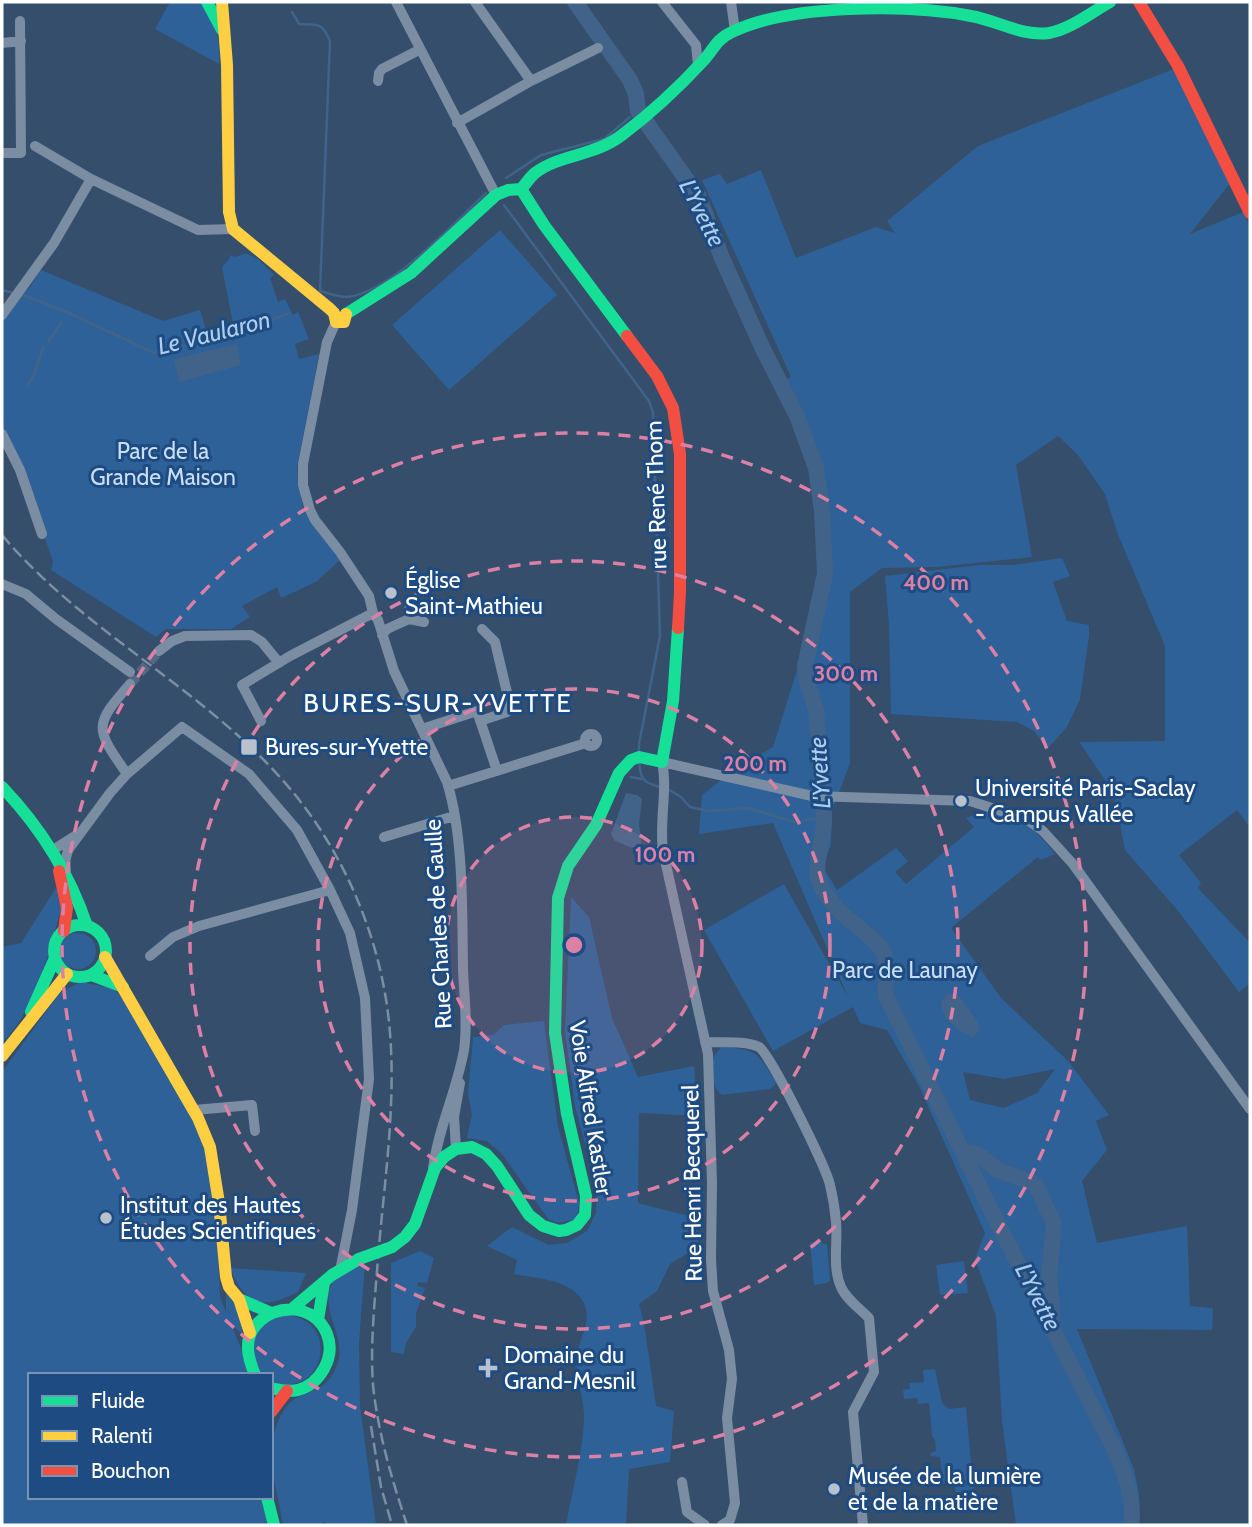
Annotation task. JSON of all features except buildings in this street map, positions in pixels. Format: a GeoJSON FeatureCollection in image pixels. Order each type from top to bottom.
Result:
{"type":"FeatureCollection","features":[{"type":"Feature","properties":{"kind":"main road"},"geometry":{"type":"LineString","coordinates":[[207,2],[226,36]]}},
{"type":"Feature","properties":{"kind":"main road"},"geometry":{"type":"LineString","coordinates":[[222,2],[226,36],[229,212],[233,229],[339,316],[411,273],[496,195],[521,189],[534,173],[547,166],[607,146],[653,110],[706,58],[711,47],[734,31],[756,23],[804,16],[898,9],[952,13],[999,22],[1023,32],[1048,33],[1068,26],[1110,2]]}},
{"type":"Feature","properties":{"kind":"main road"},"geometry":{"type":"LineString","coordinates":[[1139,2],[1178,66],[1250,213]]}},
{"type":"Feature","properties":{"kind":"main road","name":"rue René Thom"},"geometry":{"type":"LineString","coordinates":[[521,189],[544,225],[657,376],[670,400],[675,418],[680,454],[680,578],[673,698],[662,762]]}},
{"type":"Feature","properties":{"kind":"main road","name":"Voie Alfred Kastler"},"geometry":{"type":"LineString","coordinates":[[456,1149],[472,1148],[485,1153],[496,1165],[522,1207],[535,1222],[546,1229],[565,1231],[575,1227],[586,1213],[587,1197],[568,1123],[554,1024],[559,896],[565,872],[574,854],[598,822],[626,763],[640,756],[662,762]]}},
{"type":"Feature","properties":{"kind":"main road"},"geometry":{"type":"LineString","coordinates":[[2,787],[32,819],[59,861],[75,889],[87,926]]}},
{"type":"Feature","properties":{"kind":"main road"},"geometry":{"type":"LineString","coordinates":[[59,861],[68,901],[68,916],[64,931],[54,946],[55,958],[67,974],[79,977],[91,975],[100,968],[105,957],[106,950],[100,935],[87,926],[75,926],[64,931]]}},
{"type":"Feature","properties":{"kind":"main road"},"geometry":{"type":"LineString","coordinates":[[105,957],[194,1110],[210,1147],[226,1277],[229,1287],[239,1299],[250,1334]]}},
{"type":"Feature","properties":{"kind":"main road"},"geometry":{"type":"LineString","coordinates":[[28,1025],[32,1008],[55,958]]}},
{"type":"Feature","properties":{"kind":"main road"},"geometry":{"type":"LineString","coordinates":[[2,1056],[67,974]]}},
{"type":"Feature","properties":{"kind":"main road"},"geometry":{"type":"LineString","coordinates":[[91,975],[124,988]]}},
{"type":"Feature","properties":{"kind":"main road","name":"Rue Charles de Gaulle"},"geometry":{"type":"LineString","coordinates":[[293,1308],[341,1266],[403,1241],[414,1228],[433,1170],[446,1155],[456,1149]]}},
{"type":"Feature","properties":{"kind":"main road"},"geometry":{"type":"LineString","coordinates":[[318,1320],[324,1283]]}},
{"type":"Feature","properties":{"kind":"main road"},"geometry":{"type":"LineString","coordinates":[[239,1299],[269,1312]]}},
{"type":"Feature","properties":{"kind":"main road"},"geometry":{"type":"LineString","coordinates":[[254,1373],[247,1355],[250,1334],[254,1325],[269,1312],[293,1308],[318,1320],[325,1329],[330,1350],[324,1371],[308,1387],[287,1391],[273,1388]]}},
{"type":"Feature","properties":{"kind":"main road"},"geometry":{"type":"LineString","coordinates":[[273,1409],[287,1391]]}},
{"type":"Feature","properties":{"kind":"main road"},"geometry":{"type":"LineString","coordinates":[[268,1499],[274,1525]]}},
{"type":"Feature","properties":{"kind":"street"},"geometry":{"type":"LineString","coordinates":[[396,2],[496,195]]}},
{"type":"Feature","properties":{"kind":"street"},"geometry":{"type":"LineString","coordinates":[[475,2],[531,81]]}},
{"type":"Feature","properties":{"kind":"street"},"geometry":{"type":"LineString","coordinates":[[662,2],[696,45],[698,65]]}},
{"type":"Feature","properties":{"kind":"street"},"geometry":{"type":"LineString","coordinates":[[731,2],[734,31]]}},
{"type":"Feature","properties":{"kind":"street"},"geometry":{"type":"LineString","coordinates":[[2,153],[21,153],[20,21]]}},
{"type":"Feature","properties":{"kind":"street"},"geometry":{"type":"LineString","coordinates":[[2,43],[21,41]]}},
{"type":"Feature","properties":{"kind":"street"},"geometry":{"type":"LineString","coordinates":[[696,45],[711,47]]}},
{"type":"Feature","properties":{"kind":"street"},"geometry":{"type":"LineString","coordinates":[[457,123],[531,81],[598,48]]}},
{"type":"Feature","properties":{"kind":"street"},"geometry":{"type":"LineString","coordinates":[[378,81],[382,69],[419,50]]}},
{"type":"Feature","properties":{"kind":"street"},"geometry":{"type":"LineString","coordinates":[[35,146],[91,180],[198,230],[233,229]]}},
{"type":"Feature","properties":{"kind":"street"},"geometry":{"type":"LineString","coordinates":[[2,315],[54,243],[91,180]]}},
{"type":"Feature","properties":{"kind":"street"},"geometry":{"type":"LineString","coordinates":[[339,316],[329,335],[303,464],[306,501],[315,520],[368,592],[394,671],[422,729],[507,712],[509,702],[495,642],[482,629]]}},
{"type":"Feature","properties":{"kind":"street"},"geometry":{"type":"LineString","coordinates":[[2,434],[20,470],[42,534]]}},
{"type":"Feature","properties":{"kind":"street"},"geometry":{"type":"LineString","coordinates":[[2,584],[26,594],[130,672]]}},
{"type":"Feature","properties":{"kind":"street"},"geometry":{"type":"LineString","coordinates":[[409,619],[410,601]]}},
{"type":"Feature","properties":{"kind":"street"},"geometry":{"type":"LineString","coordinates":[[261,721],[242,685],[373,613]]}},
{"type":"Feature","properties":{"kind":"street"},"geometry":{"type":"LineString","coordinates":[[382,635],[387,629],[409,619],[424,622]]}},
{"type":"Feature","properties":{"kind":"street"},"geometry":{"type":"LineString","coordinates":[[159,650],[185,636],[251,635],[262,642],[279,663]]}},
{"type":"Feature","properties":{"kind":"street"},"geometry":{"type":"LineString","coordinates":[[127,774],[106,742],[102,724],[106,713],[130,684]]}},
{"type":"Feature","properties":{"kind":"street"},"geometry":{"type":"LineString","coordinates":[[479,716],[497,771]]}},
{"type":"Feature","properties":{"kind":"street"},"geometry":{"type":"LineString","coordinates":[[59,861],[127,774],[182,727],[250,774],[297,830],[350,933],[365,998],[369,1079],[341,1266]]}},
{"type":"Feature","properties":{"kind":"street","name":"Rue Charles de Gaulle"},"geometry":{"type":"LineString","coordinates":[[422,729],[447,784],[454,816],[463,921],[465,1028],[460,1090],[454,1117],[456,1149]]}},
{"type":"Feature","properties":{"kind":"street"},"geometry":{"type":"LineString","coordinates":[[447,784],[586,743]]}},
{"type":"Feature","properties":{"kind":"street"},"geometry":{"type":"LineString","coordinates":[[662,762],[811,796],[970,801],[1026,819],[1063,853],[1250,1109]]}},
{"type":"Feature","properties":{"kind":"street","name":"Rue Henri Becquerel"},"geometry":{"type":"LineString","coordinates":[[662,762],[664,787],[661,833],[664,861],[705,1042],[709,1073],[713,1291],[729,1350],[732,1379],[727,1418],[736,1503],[730,1520],[722,1525]]}},
{"type":"Feature","properties":{"kind":"street"},"geometry":{"type":"LineString","coordinates":[[384,837],[454,816]]}},
{"type":"Feature","properties":{"kind":"street"},"geometry":{"type":"LineString","coordinates":[[59,861],[79,834]]}},
{"type":"Feature","properties":{"kind":"street"},"geometry":{"type":"LineString","coordinates":[[150,956],[173,937],[199,926],[330,890]]}},
{"type":"Feature","properties":{"kind":"street"},"geometry":{"type":"LineString","coordinates":[[705,1042],[746,1044],[759,1047],[765,1052],[828,1178],[836,1224],[835,1249],[840,1285],[845,1294],[869,1318],[874,1372],[853,1412],[863,1525]]}},
{"type":"Feature","properties":{"kind":"street","name":"Rue Charles de Gaulle"},"geometry":{"type":"LineString","coordinates":[[433,1170],[436,1148],[461,1065]]}},
{"type":"Feature","properties":{"kind":"street"},"geometry":{"type":"LineString","coordinates":[[194,1110],[252,1105],[255,1131]]}},
{"type":"Feature","properties":{"kind":"street"},"geometry":{"type":"LineString","coordinates":[[682,1482],[687,1512],[705,1525]]}},
{"type":"Feature","properties":{"kind":"green space"},"geometry":{"type":"Polygon","coordinates":[[[170,2],[201,2],[216,31],[219,64],[155,29],[170,2]]]}},
{"type":"Feature","properties":{"kind":"green space","name":"Parc de Launay"},"geometry":{"type":"Polygon","coordinates":[[[1174,69],[1230,183],[1190,234],[1243,212],[1250,226],[1250,827],[1237,810],[1179,855],[1201,883],[1198,888],[1250,943],[1250,983],[1239,992],[1179,912],[1125,850],[1114,793],[1079,742],[1165,741],[1165,646],[1117,532],[1105,494],[1078,455],[1058,436],[1016,465],[1032,557],[937,567],[882,568],[850,592],[850,763],[832,811],[831,845],[823,867],[837,890],[896,848],[908,861],[895,872],[906,884],[974,827],[966,818],[989,809],[1026,825],[1055,854],[1041,860],[1038,857],[951,928],[1001,998],[1068,1061],[1109,1115],[1096,1121],[1107,1150],[1082,1181],[1097,1243],[1187,1226],[1190,1306],[1213,1308],[1212,1330],[1077,1329],[1134,1469],[1139,1494],[1137,1525],[1016,1525],[1002,1421],[996,1316],[975,1259],[985,1233],[920,1088],[887,1030],[860,1023],[853,1007],[773,1051],[704,930],[784,884],[848,997],[773,823],[699,834],[702,795],[731,772],[773,747],[798,667],[828,554],[823,485],[807,430],[784,380],[791,377],[702,180],[720,174],[727,184],[761,170],[796,258],[876,227],[895,233],[887,221],[978,146],[1174,69]],[[1055,1069],[1004,1079],[963,1072],[970,1100],[1004,1108],[1037,1093],[1055,1069]]]}},
{"type":"Feature","properties":{"kind":"green space"},"geometry":{"type":"Polygon","coordinates":[[[500,230],[557,295],[449,390],[392,325],[500,230]]]}},
{"type":"Feature","properties":{"kind":"green space","name":"Parc de la Grande Maison"},"geometry":{"type":"Polygon","coordinates":[[[246,253],[258,259],[274,275],[270,278],[278,302],[285,299],[293,315],[298,312],[309,339],[295,344],[299,359],[319,354],[297,468],[303,510],[340,560],[316,582],[281,598],[277,587],[242,606],[250,617],[231,629],[166,629],[156,637],[51,570],[53,562],[37,515],[2,430],[2,319],[22,291],[28,290],[41,270],[163,321],[200,310],[208,336],[234,329],[222,267],[230,258],[229,255],[235,257],[246,253]]]}},
{"type":"Feature","properties":{"kind":"green space"},"geometry":{"type":"Polygon","coordinates":[[[1062,558],[1070,576],[1053,582],[1067,621],[1089,625],[1089,636],[1080,699],[1067,727],[1048,748],[1034,731],[1017,722],[891,714],[885,576],[1062,558]]]}},
{"type":"Feature","properties":{"kind":"green space"},"geometry":{"type":"Polygon","coordinates":[[[56,888],[64,899],[48,957],[25,1012],[2,1043],[2,947],[21,943],[56,888]]]}},
{"type":"Feature","properties":{"kind":"green space"},"geometry":{"type":"Polygon","coordinates":[[[571,897],[589,917],[612,1018],[638,1077],[694,1066],[698,1116],[639,1113],[638,1203],[697,1218],[698,1247],[670,1264],[657,1291],[639,1304],[656,1406],[674,1411],[670,1462],[629,1469],[626,1525],[566,1525],[583,1427],[577,1356],[587,1318],[584,1303],[566,1286],[514,1274],[517,1260],[487,1246],[512,1227],[549,1245],[567,1243],[587,1231],[596,1213],[597,1189],[575,1106],[565,1032],[571,897]]]}},
{"type":"Feature","properties":{"kind":"green space"},"geometry":{"type":"Polygon","coordinates":[[[78,933],[91,938],[96,951],[91,964],[78,969],[65,964],[60,951],[65,938],[78,933]]]}},
{"type":"Feature","properties":{"kind":"green space","name":"Institut des Hautes Études Scientifiques"},"geometry":{"type":"Polygon","coordinates":[[[80,982],[112,988],[126,1000],[189,1108],[206,1150],[216,1207],[220,1297],[226,1312],[226,1293],[237,1306],[243,1329],[241,1333],[231,1324],[251,1373],[28,1373],[28,1499],[265,1499],[267,1525],[2,1525],[2,1072],[60,993],[80,982]]]}},
{"type":"Feature","properties":{"kind":"green space"},"geometry":{"type":"Polygon","coordinates":[[[544,1021],[558,1127],[579,1203],[577,1219],[559,1223],[549,1220],[502,1154],[487,1141],[467,1138],[472,1115],[468,1094],[473,1037],[493,1035],[504,1025],[544,1021]]]}},
{"type":"Feature","properties":{"kind":"green space"},"geometry":{"type":"Polygon","coordinates":[[[722,1047],[755,1054],[770,1072],[775,1085],[770,1089],[722,1095],[715,1085],[712,1064],[717,1051],[722,1047]]]}},
{"type":"Feature","properties":{"kind":"green space"},"geometry":{"type":"Polygon","coordinates":[[[820,1242],[827,1245],[830,1280],[814,1285],[810,1243],[820,1242]]]}},
{"type":"Feature","properties":{"kind":"green space"},"geometry":{"type":"Polygon","coordinates":[[[420,1251],[434,1258],[427,1283],[418,1282],[417,1286],[425,1288],[416,1313],[416,1327],[406,1343],[404,1354],[391,1352],[391,1263],[420,1251]]]}},
{"type":"Feature","properties":{"kind":"green space"},"geometry":{"type":"Polygon","coordinates":[[[964,1261],[968,1293],[940,1295],[936,1265],[964,1261]]]}},
{"type":"Feature","properties":{"kind":"green space"},"geometry":{"type":"Polygon","coordinates":[[[365,1264],[359,1343],[360,1406],[376,1525],[328,1525],[325,1522],[319,1525],[283,1525],[273,1469],[275,1429],[291,1402],[326,1382],[338,1362],[338,1338],[331,1315],[329,1292],[334,1281],[344,1271],[365,1264]]]}},
{"type":"Feature","properties":{"kind":"green space"},"geometry":{"type":"Polygon","coordinates":[[[230,1268],[306,1273],[298,1292],[265,1302],[249,1297],[236,1281],[230,1268]]]}},
{"type":"Feature","properties":{"kind":"green space"},"geometry":{"type":"Polygon","coordinates":[[[286,1315],[304,1320],[315,1330],[320,1344],[320,1358],[314,1371],[304,1380],[289,1384],[273,1381],[273,1373],[261,1373],[256,1366],[253,1356],[255,1338],[260,1329],[286,1315]]]}},
{"type":"Feature","properties":{"kind":"green space"},"geometry":{"type":"Polygon","coordinates":[[[935,1369],[942,1403],[949,1409],[966,1407],[974,1495],[956,1497],[954,1482],[943,1483],[940,1457],[931,1456],[930,1453],[936,1451],[929,1403],[918,1404],[917,1398],[904,1399],[903,1390],[910,1389],[909,1383],[924,1382],[923,1370],[935,1369]]]}},
{"type":"Feature","properties":{"kind":"shaded area"},"geometry":{"type":"Polygon","coordinates":[[[237,344],[241,365],[179,382],[174,359],[237,344]]]}},
{"type":"Feature","properties":{"kind":"shaded area"},"geometry":{"type":"Polygon","coordinates":[[[626,793],[642,799],[639,824],[642,848],[637,850],[615,841],[611,834],[626,793]]]}},
{"type":"Feature","properties":{"kind":"shaded area"},"geometry":{"type":"Polygon","coordinates":[[[948,993],[960,997],[978,1022],[980,1030],[973,1038],[956,1028],[944,1014],[941,1002],[948,993]]]}},
{"type":"Feature","properties":{"kind":"waterway","name":"L'Yvette"},"geometry":{"type":"LineString","coordinates":[[575,2],[630,80],[636,94],[638,111],[699,197],[722,258],[797,416],[816,468],[822,511],[825,574],[805,666],[806,679],[816,710],[824,817],[817,867],[819,881],[835,906],[876,942],[884,953],[886,996],[999,1226],[1115,1450],[1130,1496],[1131,1525]]}},
{"type":"Feature","properties":{"kind":"waterway","name":"L'Yvette"},"geometry":{"type":"LineString","coordinates":[[292,12],[299,24],[321,27],[330,41],[320,291],[347,297],[364,293],[382,283],[421,255],[486,193]]}},
{"type":"Feature","properties":{"kind":"waterway","name":"Le Vaularon"},"geometry":{"type":"LineString","coordinates":[[506,178],[541,155],[604,139],[630,117]]}},
{"type":"Feature","properties":{"kind":"waterway"},"geometry":{"type":"LineString","coordinates":[[504,205],[649,401],[653,413],[660,636],[639,753]]}},
{"type":"Feature","properties":{"kind":"waterway","name":"Le Vaularon"},"geometry":{"type":"LineString","coordinates":[[2,290],[13,293]]}},
{"type":"Feature","properties":{"kind":"waterway","name":"Le Vaularon"},"geometry":{"type":"LineString","coordinates":[[23,295],[69,313],[154,353],[245,331],[289,313]]}},
{"type":"Feature","properties":{"kind":"waterway"},"geometry":{"type":"LineString","coordinates":[[48,342],[62,322]]}},
{"type":"Feature","properties":{"kind":"waterway"},"geometry":{"type":"LineString","coordinates":[[27,386],[34,375],[43,347]]}},
{"type":"Feature","properties":{"kind":"waterway"},"geometry":{"type":"LineString","coordinates":[[639,760],[643,778],[660,787]]}},
{"type":"Feature","properties":{"kind":"waterway"},"geometry":{"type":"LineString","coordinates":[[631,777],[641,779]]}},
{"type":"Feature","properties":{"kind":"waterway"},"geometry":{"type":"LineString","coordinates":[[666,788],[681,797],[690,807],[708,811],[748,808],[794,822],[824,817]]}},
{"type":"Feature","properties":{"kind":"waterway"},"geometry":{"type":"LineString","coordinates":[[962,1151],[978,1154],[996,1169],[1037,1187],[1054,1224],[1049,1277],[1051,1323]]}},
{"type":"Feature","properties":{"kind":"tunnel"},"geometry":{"type":"LineString","coordinates":[[130,684],[159,651]]}},
{"type":"Feature","properties":{"kind":"railway"},"geometry":{"type":"LineString","coordinates":[[2,535],[37,573],[76,607],[239,736],[276,773],[309,813],[340,863],[353,890],[374,946],[387,1004],[390,1033],[390,1118],[374,1306],[372,1369],[382,1439],[407,1525]]}},
{"type":"Feature","properties":{"kind":"railway"},"geometry":{"type":"LineString","coordinates":[[371,1426],[381,1487],[392,1525]]}},
{"type":"Feature","properties":{"kind":"traffic: fast"},"geometry":{"type":"LineString","coordinates":[[207,2],[222,30]]}},
{"type":"Feature","properties":{"kind":"traffic: fast"},"geometry":{"type":"LineString","coordinates":[[346,314],[411,273],[496,195],[521,189],[533,175],[545,167],[601,147],[622,135],[675,89],[726,35],[754,23],[815,12],[882,8],[945,12],[980,18],[1039,34],[1057,31],[1073,24],[1110,2]]}},
{"type":"Feature","properties":{"kind":"traffic: fast"},"geometry":{"type":"LineString","coordinates":[[521,189],[544,225],[627,336]]}},
{"type":"Feature","properties":{"kind":"traffic: fast"},"geometry":{"type":"LineString","coordinates":[[392,1247],[405,1237],[415,1224],[435,1168],[444,1157],[456,1149],[472,1147],[486,1154],[529,1215],[543,1226],[559,1231],[566,1230],[577,1225],[585,1215],[586,1196],[567,1114],[555,1033],[558,898],[568,866],[596,825],[619,773],[631,760],[639,757],[662,762],[673,701],[678,628]]}},
{"type":"Feature","properties":{"kind":"traffic: fast"},"geometry":{"type":"LineString","coordinates":[[2,787],[29,818],[52,852],[72,887],[87,926]]}},
{"type":"Feature","properties":{"kind":"traffic: fast"},"geometry":{"type":"LineString","coordinates":[[80,925],[90,927],[98,933],[104,941],[106,951],[104,961],[98,969],[90,975],[80,977],[70,975],[62,969],[56,961],[54,951],[56,941],[62,933],[70,927],[80,925]]}},
{"type":"Feature","properties":{"kind":"traffic: fast"},"geometry":{"type":"LineString","coordinates":[[31,1012],[55,958]]}},
{"type":"Feature","properties":{"kind":"traffic: fast"},"geometry":{"type":"LineString","coordinates":[[91,975],[123,987]]}},
{"type":"Feature","properties":{"kind":"traffic: fast"},"geometry":{"type":"LineString","coordinates":[[359,1259],[392,1247]]}},
{"type":"Feature","properties":{"kind":"traffic: fast"},"geometry":{"type":"LineString","coordinates":[[293,1308],[332,1275],[359,1259]]}},
{"type":"Feature","properties":{"kind":"traffic: fast"},"geometry":{"type":"LineString","coordinates":[[318,1320],[324,1283]]}},
{"type":"Feature","properties":{"kind":"traffic: fast"},"geometry":{"type":"LineString","coordinates":[[239,1299],[269,1312]]}},
{"type":"Feature","properties":{"kind":"traffic: fast"},"geometry":{"type":"LineString","coordinates":[[254,1373],[248,1343],[256,1325],[274,1312],[284,1310],[305,1312],[314,1317],[327,1334],[329,1343],[328,1360],[324,1368],[306,1387],[287,1391],[273,1388]]}},
{"type":"Feature","properties":{"kind":"traffic: fast"},"geometry":{"type":"LineString","coordinates":[[268,1499],[274,1525]]}},
{"type":"Feature","properties":{"kind":"traffic: slow"},"geometry":{"type":"LineString","coordinates":[[222,2],[227,65],[229,212],[233,229],[330,309],[336,322],[344,322],[346,314]]}},
{"type":"Feature","properties":{"kind":"traffic: slow"},"geometry":{"type":"LineString","coordinates":[[105,957],[198,1118],[210,1147],[226,1277],[229,1287],[239,1299],[250,1333]]}},
{"type":"Feature","properties":{"kind":"traffic: slow"},"geometry":{"type":"LineString","coordinates":[[2,1056],[67,974]]}},
{"type":"Feature","properties":{"kind":"traffic: jam"},"geometry":{"type":"LineString","coordinates":[[1139,2],[1178,66],[1250,213]]}},
{"type":"Feature","properties":{"kind":"traffic: jam"},"geometry":{"type":"LineString","coordinates":[[627,336],[657,376],[673,408],[680,454],[678,628]]}},
{"type":"Feature","properties":{"kind":"traffic: jam"},"geometry":{"type":"LineString","coordinates":[[59,871],[67,908],[64,931]]}},
{"type":"Feature","properties":{"kind":"traffic: jam"},"geometry":{"type":"LineString","coordinates":[[273,1409],[287,1391]]}},
{"type":"Feature","properties":{"kind":"place","name":"Église Saint-Mathieu"},"geometry":{"type":"Point","coordinates":[391,593]}},
{"type":"Feature","properties":{"kind":"place","name":"Bures-sur-Yvette"},"geometry":{"type":"Point","coordinates":[249,747]}},
{"type":"Feature","properties":{"kind":"place","name":"Université Paris-Saclay - Campus Vallée"},"geometry":{"type":"Point","coordinates":[961,801]}},
{"type":"Feature","properties":{"kind":"place","name":"Institut des Hautes Études Scientifiques"},"geometry":{"type":"Point","coordinates":[106,1218]}},
{"type":"Feature","properties":{"kind":"place","name":"Domaine du Grand-Mesnil"},"geometry":{"type":"Point","coordinates":[488,1368]}},
{"type":"Feature","properties":{"kind":"place","name":"Musée de la lumière et de la matière"},"geometry":{"type":"Point","coordinates":[834,1489]}},
{"type":"Feature","properties":{"kind":"district","name":"BURES-SUR-YVETTE"},"geometry":{"type":"Point","coordinates":[438,703]}}]}
